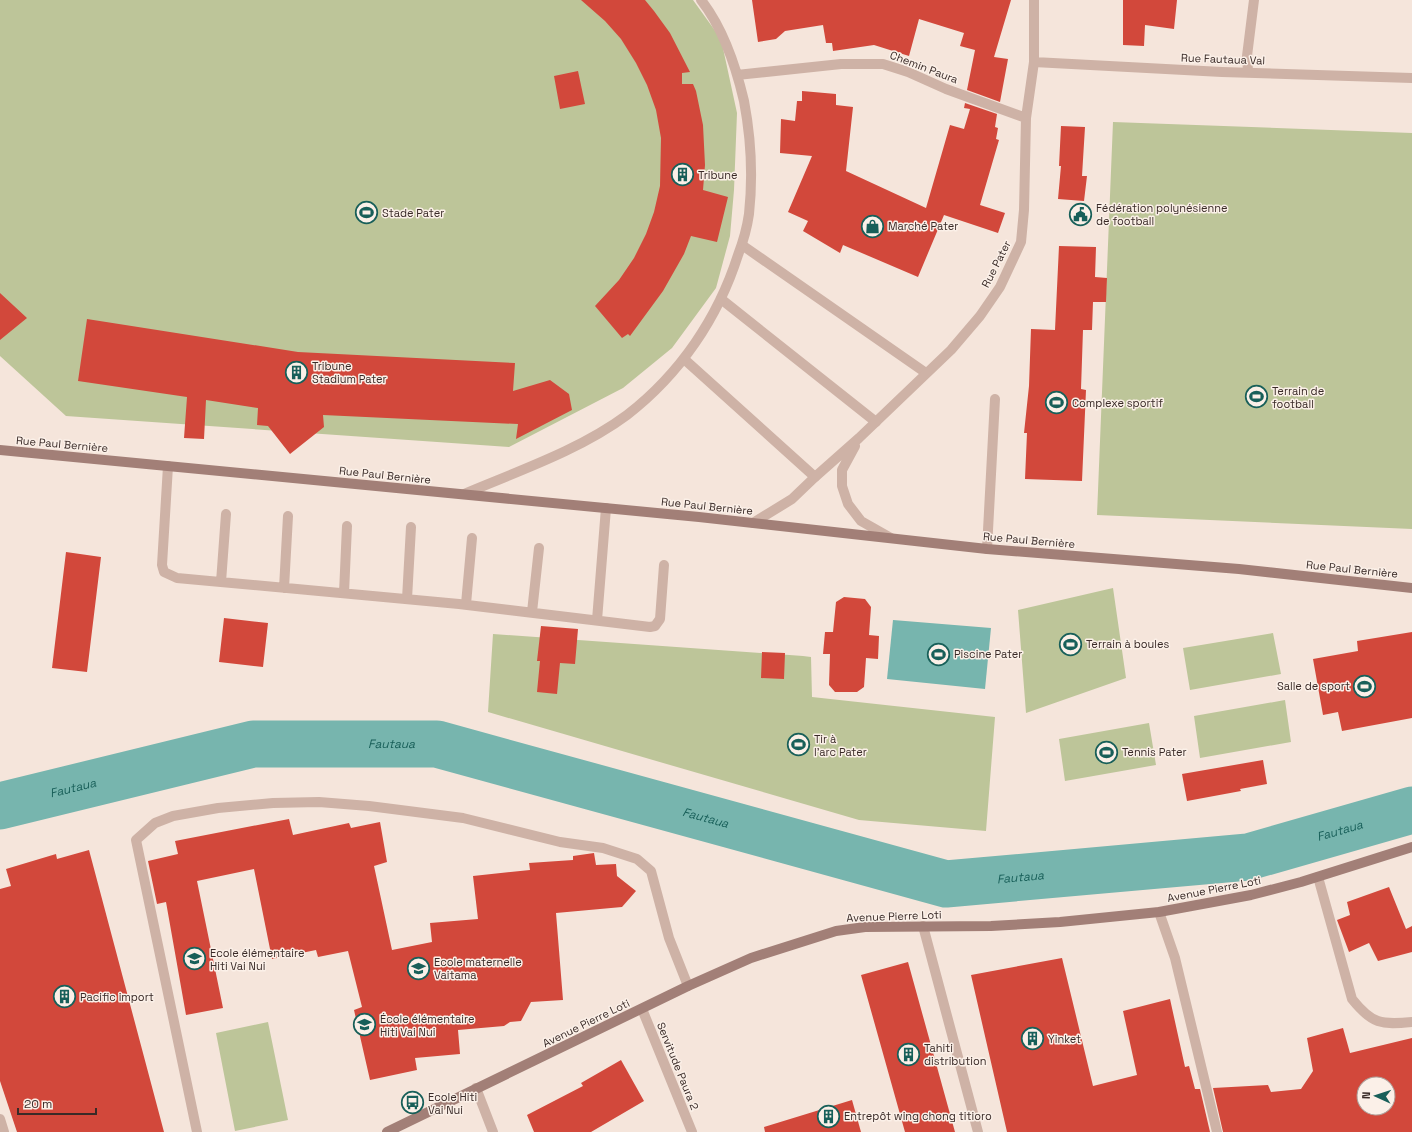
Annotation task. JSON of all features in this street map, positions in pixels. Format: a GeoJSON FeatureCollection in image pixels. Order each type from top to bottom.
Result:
{"type":"FeatureCollection","features":[{"type":"Feature","properties":{"kind":"main road","name":"Rue Paul Bernière"},"geometry":{"type":"LineString","coordinates":[[0,450],[606,508],[987,549],[1239,569],[1412,588]]}},
{"type":"Feature","properties":{"kind":"main road","name":"Avenue Pierre Loti"},"geometry":{"type":"LineString","coordinates":[[387,1132],[415,1120],[476,1088],[688,986],[752,958],[836,930],[865,927],[991,926],[1060,922],[1159,912],[1251,894],[1318,877],[1412,847]]}},
{"type":"Feature","properties":{"kind":"street"},"geometry":{"type":"LineString","coordinates":[[464,494],[573,448],[604,431],[628,414],[678,367],[703,332],[722,299],[742,245],[749,215],[751,150],[747,118],[737,75],[723,38],[701,0]]}},
{"type":"Feature","properties":{"kind":"street","name":"Rue Pater"},"geometry":{"type":"LineString","coordinates":[[753,523],[792,499],[876,422],[951,350],[980,316],[1000,287],[1021,242],[1024,210],[1026,118],[1034,62],[1034,0]]}},
{"type":"Feature","properties":{"kind":"street"},"geometry":{"type":"LineString","coordinates":[[1248,72],[1247,56],[1254,0]]}},
{"type":"Feature","properties":{"kind":"street","name":"Rue Fautaua Val"},"geometry":{"type":"LineString","coordinates":[[1034,62],[1412,78]]}},
{"type":"Feature","properties":{"kind":"street","name":"Chemin Paura"},"geometry":{"type":"LineString","coordinates":[[737,75],[841,64],[883,64],[908,72],[1026,118]]}},
{"type":"Feature","properties":{"kind":"street"},"geometry":{"type":"LineString","coordinates":[[742,245],[926,373]]}},
{"type":"Feature","properties":{"kind":"street"},"geometry":{"type":"LineString","coordinates":[[722,299],[876,422]]}},
{"type":"Feature","properties":{"kind":"street"},"geometry":{"type":"LineString","coordinates":[[684,359],[815,477]]}},
{"type":"Feature","properties":{"kind":"street"},"geometry":{"type":"LineString","coordinates":[[987,549],[995,399]]}},
{"type":"Feature","properties":{"kind":"street","name":"Rue Pater"},"geometry":{"type":"LineString","coordinates":[[859,438],[842,470],[842,486],[848,504],[861,521],[891,538]]}},
{"type":"Feature","properties":{"kind":"street"},"geometry":{"type":"LineString","coordinates":[[168,466],[162,565],[164,572],[177,578],[466,604],[655,626],[660,619],[664,565]]}},
{"type":"Feature","properties":{"kind":"street"},"geometry":{"type":"LineString","coordinates":[[597,620],[606,508]]}},
{"type":"Feature","properties":{"kind":"street"},"geometry":{"type":"LineString","coordinates":[[221,582],[226,514]]}},
{"type":"Feature","properties":{"kind":"street"},"geometry":{"type":"LineString","coordinates":[[284,588],[288,516]]}},
{"type":"Feature","properties":{"kind":"street"},"geometry":{"type":"LineString","coordinates":[[344,593],[348,526]]}},
{"type":"Feature","properties":{"kind":"street"},"geometry":{"type":"LineString","coordinates":[[407,599],[411,527]]}},
{"type":"Feature","properties":{"kind":"street"},"geometry":{"type":"LineString","coordinates":[[466,604],[472,538]]}},
{"type":"Feature","properties":{"kind":"street"},"geometry":{"type":"LineString","coordinates":[[532,612],[540,548]]}},
{"type":"Feature","properties":{"kind":"street"},"geometry":{"type":"LineString","coordinates":[[197,1132],[136,840],[155,823],[173,816],[218,808],[273,803],[319,802],[369,806],[463,818],[560,842],[604,848],[637,859],[651,870],[668,938],[688,986]]}},
{"type":"Feature","properties":{"kind":"street"},"geometry":{"type":"LineString","coordinates":[[1318,877],[1352,999],[1364,1015],[1377,1022],[1412,1022]]}},
{"type":"Feature","properties":{"kind":"street"},"geometry":{"type":"LineString","coordinates":[[1159,912],[1175,958],[1217,1132]]}},
{"type":"Feature","properties":{"kind":"street"},"geometry":{"type":"LineString","coordinates":[[923,926],[978,1132]]}},
{"type":"Feature","properties":{"kind":"street","name":"Servitude Paura 2"},"geometry":{"type":"LineString","coordinates":[[642,1009],[692,1132]]}},
{"type":"Feature","properties":{"kind":"street"},"geometry":{"type":"LineString","coordinates":[[476,1088],[493,1132]]}},
{"type":"Feature","properties":{"kind":"street"},"geometry":{"type":"LineString","coordinates":[[0,1119],[4,1132]]}},
{"type":"Feature","properties":{"kind":"green space","name":"Stade Pater"},"geometry":{"type":"Polygon","coordinates":[[[0,0],[693,0],[721,39],[737,113],[734,190],[730,236],[716,288],[672,348],[623,388],[509,447],[66,416],[0,356],[0,0]]]}},
{"type":"Feature","properties":{"kind":"green space","name":"Terrain de football"},"geometry":{"type":"Polygon","coordinates":[[[1113,122],[1412,133],[1412,529],[1097,515],[1113,122]]]}},
{"type":"Feature","properties":{"kind":"green space","name":"Terrain à boules"},"geometry":{"type":"Polygon","coordinates":[[[1113,588],[1126,678],[1026,713],[1018,610],[1113,588]]]}},
{"type":"Feature","properties":{"kind":"green space"},"geometry":{"type":"Polygon","coordinates":[[[1273,633],[1281,674],[1190,690],[1183,648],[1273,633]]]}},
{"type":"Feature","properties":{"kind":"green space","name":"Tir à l'arc Pater"},"geometry":{"type":"Polygon","coordinates":[[[493,634],[811,657],[812,697],[995,717],[986,831],[859,820],[488,712],[493,634]]]}},
{"type":"Feature","properties":{"kind":"green space"},"geometry":{"type":"Polygon","coordinates":[[[1285,700],[1291,742],[1200,758],[1194,716],[1285,700]]]}},
{"type":"Feature","properties":{"kind":"green space","name":"Tennis Pater"},"geometry":{"type":"Polygon","coordinates":[[[1149,723],[1156,765],[1065,781],[1059,739],[1149,723]]]}},
{"type":"Feature","properties":{"kind":"green space"},"geometry":{"type":"Polygon","coordinates":[[[268,1022],[288,1120],[235,1131],[216,1033],[268,1022]]]}},
{"type":"Feature","properties":{"kind":"water","name":"Piscine Pater"},"geometry":{"type":"Polygon","coordinates":[[[893,620],[991,628],[985,689],[887,679],[893,620]]]}},
{"type":"Feature","properties":{"kind":"building","name":"Tribune"},"geometry":{"type":"Polygon","coordinates":[[[581,0],[645,0],[654,11],[670,33],[690,72],[682,73],[682,84],[693,84],[696,91],[703,125],[705,165],[703,190],[728,197],[717,242],[691,236],[684,254],[663,291],[630,336],[628,334],[622,338],[595,306],[619,280],[634,258],[646,234],[654,212],[660,186],[661,138],[656,110],[647,85],[636,63],[621,39],[605,21],[581,0]]]}},
{"type":"Feature","properties":{"kind":"building"},"geometry":{"type":"Polygon","coordinates":[[[752,0],[1011,0],[994,57],[1008,59],[1000,102],[967,90],[975,50],[960,46],[964,33],[919,19],[909,56],[874,45],[833,51],[832,43],[826,43],[823,25],[785,31],[776,39],[758,42],[752,0]]]}},
{"type":"Feature","properties":{"kind":"building"},"geometry":{"type":"Polygon","coordinates":[[[1123,0],[1177,0],[1174,29],[1145,25],[1144,46],[1123,45],[1123,0]]]}},
{"type":"Feature","properties":{"kind":"building"},"geometry":{"type":"Polygon","coordinates":[[[578,71],[585,104],[560,109],[554,76],[578,71]]]}},
{"type":"Feature","properties":{"kind":"building"},"geometry":{"type":"Polygon","coordinates":[[[802,91],[836,94],[836,105],[853,107],[846,171],[926,208],[950,125],[964,129],[970,109],[964,108],[965,103],[997,114],[995,127],[998,128],[996,139],[999,140],[980,205],[1005,213],[998,233],[944,215],[918,277],[843,245],[840,253],[803,231],[808,221],[788,212],[812,156],[780,153],[781,119],[795,121],[797,101],[802,101],[802,91]]]}},
{"type":"Feature","properties":{"kind":"building"},"geometry":{"type":"Polygon","coordinates":[[[1061,126],[1085,127],[1082,176],[1087,176],[1084,201],[1058,199],[1061,166],[1059,166],[1061,126]]]}},
{"type":"Feature","properties":{"kind":"building","name":"Complexe sportif"},"geometry":{"type":"Polygon","coordinates":[[[1059,246],[1096,247],[1095,277],[1107,278],[1106,302],[1093,302],[1092,330],[1083,330],[1081,389],[1086,390],[1082,481],[1025,479],[1027,433],[1024,433],[1029,386],[1031,329],[1055,330],[1059,246]]]}},
{"type":"Feature","properties":{"kind":"building"},"geometry":{"type":"Polygon","coordinates":[[[0,293],[27,318],[0,340],[0,293]]]}},
{"type":"Feature","properties":{"kind":"building","name":"Tribune Stadium Pater"},"geometry":{"type":"Polygon","coordinates":[[[87,319],[298,352],[515,363],[513,391],[550,380],[569,394],[572,410],[516,439],[518,424],[323,415],[324,427],[290,454],[268,426],[257,425],[258,408],[206,400],[204,439],[184,438],[187,397],[78,381],[87,319]]]}},
{"type":"Feature","properties":{"kind":"building"},"geometry":{"type":"Polygon","coordinates":[[[66,552],[101,557],[87,672],[52,668],[66,552]]]}},
{"type":"Feature","properties":{"kind":"building"},"geometry":{"type":"Polygon","coordinates":[[[844,597],[865,599],[871,607],[869,635],[879,636],[878,659],[866,658],[864,687],[857,692],[835,692],[829,685],[830,654],[823,654],[825,632],[833,632],[836,602],[844,597]]]}},
{"type":"Feature","properties":{"kind":"building"},"geometry":{"type":"Polygon","coordinates":[[[224,618],[268,623],[263,667],[219,662],[224,618]]]}},
{"type":"Feature","properties":{"kind":"building"},"geometry":{"type":"Polygon","coordinates":[[[541,626],[578,629],[575,664],[560,663],[557,694],[537,692],[540,661],[537,661],[541,626]]]}},
{"type":"Feature","properties":{"kind":"building","name":"Salle de sport"},"geometry":{"type":"Polygon","coordinates":[[[1412,632],[1412,718],[1342,731],[1338,712],[1323,715],[1313,659],[1358,651],[1357,641],[1412,632]]]}},
{"type":"Feature","properties":{"kind":"building"},"geometry":{"type":"Polygon","coordinates":[[[762,652],[785,653],[784,679],[761,678],[762,652]]]}},
{"type":"Feature","properties":{"kind":"building"},"geometry":{"type":"Polygon","coordinates":[[[1263,760],[1267,784],[1240,789],[1241,791],[1187,801],[1182,774],[1263,760]]]}},
{"type":"Feature","properties":{"kind":"building"},"geometry":{"type":"Polygon","coordinates":[[[289,819],[293,835],[349,823],[351,828],[380,822],[387,862],[374,866],[392,950],[432,942],[430,923],[478,919],[473,876],[530,870],[529,863],[573,860],[573,856],[594,853],[596,865],[616,864],[617,876],[636,891],[622,907],[556,913],[563,1000],[531,1002],[521,1021],[510,1022],[504,1026],[458,1030],[460,1054],[415,1058],[417,1070],[370,1080],[354,1010],[362,1007],[348,951],[318,957],[316,950],[272,959],[254,869],[197,881],[223,1008],[186,1015],[166,902],[157,904],[148,861],[178,854],[175,841],[289,819]]]}},
{"type":"Feature","properties":{"kind":"building","name":"Pacific import"},"geometry":{"type":"Polygon","coordinates":[[[89,850],[164,1132],[17,1132],[0,1081],[0,889],[11,886],[6,869],[56,854],[57,859],[89,850]]]}},
{"type":"Feature","properties":{"kind":"building"},"geometry":{"type":"Polygon","coordinates":[[[1389,887],[1406,929],[1412,926],[1412,952],[1378,961],[1369,943],[1349,952],[1337,920],[1350,915],[1347,902],[1389,887]]]}},
{"type":"Feature","properties":{"kind":"building","name":"Yinket"},"geometry":{"type":"Polygon","coordinates":[[[1062,958],[1093,1086],[1137,1075],[1123,1011],[1170,999],[1185,1067],[1189,1066],[1195,1089],[1200,1089],[1210,1132],[1007,1132],[971,975],[1062,958]]]}},
{"type":"Feature","properties":{"kind":"building","name":"Tahiti distribution"},"geometry":{"type":"Polygon","coordinates":[[[908,962],[955,1132],[905,1132],[861,975],[908,962]]]}},
{"type":"Feature","properties":{"kind":"building"},"geometry":{"type":"Polygon","coordinates":[[[1343,1028],[1350,1053],[1412,1038],[1412,1132],[1223,1132],[1213,1088],[1268,1085],[1271,1092],[1301,1089],[1313,1071],[1307,1038],[1343,1028]]]}},
{"type":"Feature","properties":{"kind":"building"},"geometry":{"type":"Polygon","coordinates":[[[621,1060],[644,1101],[591,1132],[534,1132],[527,1115],[583,1086],[581,1083],[621,1060]]]}},
{"type":"Feature","properties":{"kind":"building","name":"Entrepôt wing chong titioro"},"geometry":{"type":"Polygon","coordinates":[[[852,1100],[861,1132],[765,1132],[764,1127],[852,1100]]]}},
{"type":"Feature","properties":{"kind":"waterway","name":"Fautaua"},"geometry":{"type":"LineString","coordinates":[[0,806],[253,744],[437,744],[946,884],[1248,857],[1412,810]]}},
{"type":"Feature","properties":{"kind":"place","name":"Tribune"},"geometry":{"type":"Point","coordinates":[682,175]}},
{"type":"Feature","properties":{"kind":"place","name":"Stade Pater"},"geometry":{"type":"Point","coordinates":[366,213]}},
{"type":"Feature","properties":{"kind":"place","name":"Fédération polynésienne de football"},"geometry":{"type":"Point","coordinates":[1080,214]}},
{"type":"Feature","properties":{"kind":"place","name":"Marché Pater"},"geometry":{"type":"Point","coordinates":[873,226]}},
{"type":"Feature","properties":{"kind":"place","name":"Tribune Stadium Pater"},"geometry":{"type":"Point","coordinates":[297,372]}},
{"type":"Feature","properties":{"kind":"place","name":"Terrain de football"},"geometry":{"type":"Point","coordinates":[1257,397]}},
{"type":"Feature","properties":{"kind":"place","name":"Complexe sportif"},"geometry":{"type":"Point","coordinates":[1056,403]}},
{"type":"Feature","properties":{"kind":"place","name":"Terrain à boules"},"geometry":{"type":"Point","coordinates":[1071,644]}},
{"type":"Feature","properties":{"kind":"place","name":"Piscine Pater"},"geometry":{"type":"Point","coordinates":[939,654]}},
{"type":"Feature","properties":{"kind":"place","name":"Salle de sport"},"geometry":{"type":"Point","coordinates":[1365,686]}},
{"type":"Feature","properties":{"kind":"place","name":"Tir à l'arc Pater"},"geometry":{"type":"Point","coordinates":[798,745]}},
{"type":"Feature","properties":{"kind":"place","name":"Tennis Pater"},"geometry":{"type":"Point","coordinates":[1107,752]}},
{"type":"Feature","properties":{"kind":"place","name":"Ecole élémentaire Hiti Vai Nui"},"geometry":{"type":"Point","coordinates":[195,959]}},
{"type":"Feature","properties":{"kind":"place","name":"Ecole maternelle Vaitama"},"geometry":{"type":"Point","coordinates":[418,968]}},
{"type":"Feature","properties":{"kind":"place","name":"Pacific import"},"geometry":{"type":"Point","coordinates":[65,997]}},
{"type":"Feature","properties":{"kind":"place","name":"École élémentaire Hiti Vai Nui"},"geometry":{"type":"Point","coordinates":[364,1025]}},
{"type":"Feature","properties":{"kind":"place","name":"Yinket"},"geometry":{"type":"Point","coordinates":[1033,1039]}},
{"type":"Feature","properties":{"kind":"place","name":"Tahiti distribution"},"geometry":{"type":"Point","coordinates":[908,1054]}},
{"type":"Feature","properties":{"kind":"place","name":"Ecole Hiti Vai Nui"},"geometry":{"type":"Point","coordinates":[412,1103]}},
{"type":"Feature","properties":{"kind":"place","name":"Entrepôt wing chong titioro"},"geometry":{"type":"Point","coordinates":[829,1116]}}]}
